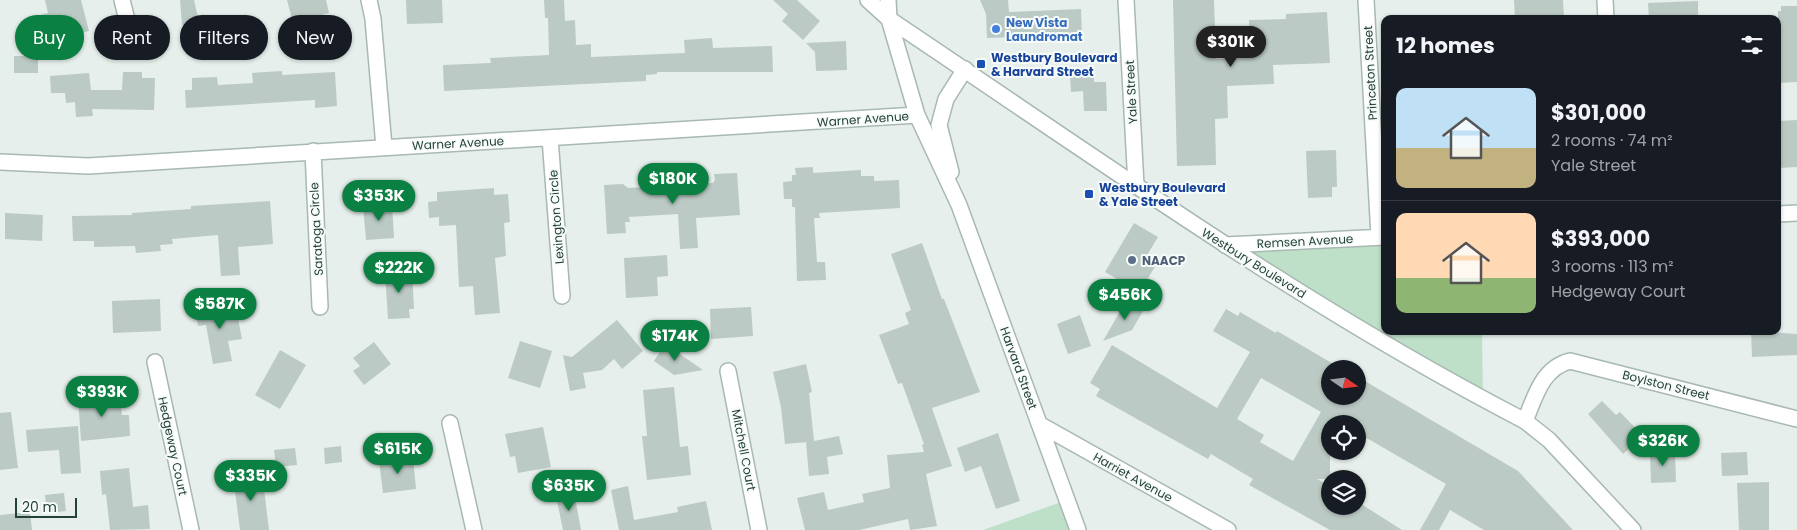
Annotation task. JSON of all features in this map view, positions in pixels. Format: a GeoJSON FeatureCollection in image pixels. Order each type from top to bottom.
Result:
{"type":"FeatureCollection","features":[{"type":"Feature","properties":{"kind":"street"},"geometry":{"type":"LineString","coordinates":[[122,0],[126,15]]}},
{"type":"Feature","properties":{"kind":"street"},"geometry":{"type":"LineString","coordinates":[[369,0],[373,19],[384,148]]}},
{"type":"Feature","properties":{"kind":"street","name":"Westbury Boulevard"},"geometry":{"type":"LineString","coordinates":[[868,0],[889,19],[1225,245],[1333,313],[1525,421],[1550,440],[1633,530]]}},
{"type":"Feature","properties":{"kind":"street","name":"Harvard Street"},"geometry":{"type":"LineString","coordinates":[[888,0],[889,19],[916,115],[959,205],[1078,530]]}},
{"type":"Feature","properties":{"kind":"street","name":"Yale Street"},"geometry":{"type":"LineString","coordinates":[[1126,0],[1136,185]]}},
{"type":"Feature","properties":{"kind":"street","name":"Princeton Street"},"geometry":{"type":"LineString","coordinates":[[1366,0],[1381,222]]}},
{"type":"Feature","properties":{"kind":"street"},"geometry":{"type":"LineString","coordinates":[[1605,0],[1606,15]]}},
{"type":"Feature","properties":{"kind":"street","name":"Harvard Street"},"geometry":{"type":"LineString","coordinates":[[959,205],[939,124],[946,99],[964,70]]}},
{"type":"Feature","properties":{"kind":"street","name":"Warner Avenue"},"geometry":{"type":"LineString","coordinates":[[0,162],[88,166],[916,115]]}},
{"type":"Feature","properties":{"kind":"street","name":"Lexington Circle"},"geometry":{"type":"LineString","coordinates":[[550,138],[562,296]]}},
{"type":"Feature","properties":{"kind":"street","name":"Saratoga Circle"},"geometry":{"type":"LineString","coordinates":[[313,152],[320,307]]}},
{"type":"Feature","properties":{"kind":"street"},"geometry":{"type":"LineString","coordinates":[[1781,214],[1797,213]]}},
{"type":"Feature","properties":{"kind":"street","name":"Remsen Avenue"},"geometry":{"type":"LineString","coordinates":[[1225,245],[1381,237]]}},
{"type":"Feature","properties":{"kind":"street","name":"Boylston Street"},"geometry":{"type":"LineString","coordinates":[[1525,421],[1542,381],[1548,372],[1558,364],[1570,361],[1797,418]]}},
{"type":"Feature","properties":{"kind":"street","name":"Hedgeway Court"},"geometry":{"type":"LineString","coordinates":[[155,362],[191,530]]}},
{"type":"Feature","properties":{"kind":"street","name":"Mitchell Court"},"geometry":{"type":"LineString","coordinates":[[728,370],[759,530]]}},
{"type":"Feature","properties":{"kind":"street"},"geometry":{"type":"LineString","coordinates":[[450,423],[474,530]]}},
{"type":"Feature","properties":{"kind":"street","name":"Harriet Avenue"},"geometry":{"type":"LineString","coordinates":[[1039,424],[1228,530]]}},
{"type":"Feature","properties":{"kind":"green space"},"geometry":{"type":"Polygon","coordinates":[[[1381,237],[1381,335],[1482,335],[1483,399],[1225,245],[1381,237]]]}},
{"type":"Feature","properties":{"kind":"green space"},"geometry":{"type":"Polygon","coordinates":[[[1064,501],[1073,530],[983,530],[1064,501]]]}},
{"type":"Feature","properties":{"kind":"building"},"geometry":{"type":"Polygon","coordinates":[[[45,0],[81,0],[89,31],[84,32],[84,15],[40,15],[48,13],[45,0]]]}},
{"type":"Feature","properties":{"kind":"building"},"geometry":{"type":"Polygon","coordinates":[[[180,0],[194,0],[197,15],[181,15],[180,0]]]}},
{"type":"Feature","properties":{"kind":"building"},"geometry":{"type":"Polygon","coordinates":[[[287,0],[326,0],[329,13],[322,15],[291,15],[287,0]]]}},
{"type":"Feature","properties":{"kind":"building"},"geometry":{"type":"Polygon","coordinates":[[[406,0],[442,0],[443,23],[407,24],[406,0]]]}},
{"type":"Feature","properties":{"kind":"building"},"geometry":{"type":"Polygon","coordinates":[[[544,0],[564,0],[565,21],[575,20],[576,45],[591,44],[591,57],[685,53],[684,40],[712,38],[713,48],[772,46],[773,72],[657,72],[657,74],[646,75],[646,81],[444,91],[443,65],[491,63],[490,58],[549,55],[548,18],[545,18],[544,0]]]}},
{"type":"Feature","properties":{"kind":"building"},"geometry":{"type":"Polygon","coordinates":[[[773,0],[797,0],[820,21],[803,40],[782,21],[788,14],[773,0]]]}},
{"type":"Feature","properties":{"kind":"building"},"geometry":{"type":"Polygon","coordinates":[[[980,0],[1008,0],[1009,12],[1081,9],[1082,35],[987,38],[986,14],[980,0]]]}},
{"type":"Feature","properties":{"kind":"building"},"geometry":{"type":"Polygon","coordinates":[[[1173,0],[1214,0],[1216,59],[1250,58],[1249,20],[1286,19],[1286,14],[1327,12],[1330,63],[1273,65],[1274,84],[1227,86],[1228,118],[1215,119],[1216,165],[1177,166],[1173,0]]]}},
{"type":"Feature","properties":{"kind":"building"},"geometry":{"type":"Polygon","coordinates":[[[1514,0],[1563,0],[1564,15],[1515,15],[1514,0]]]}},
{"type":"Feature","properties":{"kind":"building"},"geometry":{"type":"Polygon","coordinates":[[[1698,1],[1698,15],[1649,15],[1648,3],[1698,1]]]}},
{"type":"Feature","properties":{"kind":"building"},"geometry":{"type":"Polygon","coordinates":[[[1781,6],[1797,6],[1797,82],[1781,83],[1781,15],[1778,15],[1778,11],[1781,11],[1781,6]]]}},
{"type":"Feature","properties":{"kind":"building"},"geometry":{"type":"Polygon","coordinates":[[[846,41],[847,70],[816,71],[815,52],[806,43],[846,41]]]}},
{"type":"Feature","properties":{"kind":"building"},"geometry":{"type":"Polygon","coordinates":[[[14,56],[15,60],[38,60],[38,73],[14,73],[14,56]]]}},
{"type":"Feature","properties":{"kind":"building"},"geometry":{"type":"Polygon","coordinates":[[[282,71],[282,75],[335,72],[337,106],[315,108],[315,100],[186,108],[185,90],[192,90],[192,78],[217,77],[218,85],[253,83],[252,73],[282,71]]]}},
{"type":"Feature","properties":{"kind":"building"},"geometry":{"type":"Polygon","coordinates":[[[123,72],[142,72],[142,78],[155,78],[154,110],[92,109],[93,116],[76,117],[75,102],[66,103],[65,93],[51,93],[50,76],[89,73],[91,90],[122,90],[123,72]]]}},
{"type":"Feature","properties":{"kind":"building"},"geometry":{"type":"Polygon","coordinates":[[[1094,74],[1094,82],[1106,82],[1107,111],[1084,111],[1083,91],[1071,92],[1070,75],[1094,74]]]}},
{"type":"Feature","properties":{"kind":"building"},"geometry":{"type":"Polygon","coordinates":[[[1797,120],[1797,167],[1781,168],[1781,121],[1797,120]]]}},
{"type":"Feature","properties":{"kind":"building"},"geometry":{"type":"Polygon","coordinates":[[[1336,150],[1337,187],[1332,187],[1332,197],[1308,198],[1306,151],[1336,150]]]}},
{"type":"Feature","properties":{"kind":"building"},"geometry":{"type":"Polygon","coordinates":[[[813,167],[813,173],[861,170],[861,176],[874,176],[874,181],[899,180],[900,208],[819,213],[820,218],[814,218],[817,262],[825,262],[826,280],[797,281],[795,207],[792,207],[792,199],[784,199],[783,182],[792,181],[792,175],[796,175],[795,168],[813,167]]]}},
{"type":"Feature","properties":{"kind":"building"},"geometry":{"type":"Polygon","coordinates":[[[737,173],[740,215],[696,218],[698,248],[680,249],[678,214],[629,217],[630,222],[625,222],[626,233],[607,234],[604,185],[623,184],[628,188],[713,183],[715,180],[714,174],[737,173]]]}},
{"type":"Feature","properties":{"kind":"building"},"geometry":{"type":"Polygon","coordinates":[[[494,188],[494,195],[508,194],[510,222],[504,223],[506,256],[495,258],[500,313],[475,315],[473,286],[459,287],[456,225],[439,226],[439,217],[429,218],[428,202],[437,201],[437,192],[494,188]]]}},
{"type":"Feature","properties":{"kind":"building"},"geometry":{"type":"Polygon","coordinates":[[[270,201],[273,244],[238,247],[240,275],[221,276],[218,235],[172,239],[173,244],[160,245],[161,251],[136,253],[135,246],[94,247],[94,241],[73,241],[72,216],[132,215],[132,213],[191,209],[191,206],[270,201]]]}},
{"type":"Feature","properties":{"kind":"building"},"geometry":{"type":"Polygon","coordinates":[[[392,204],[394,238],[366,240],[363,206],[392,204]]]}},
{"type":"Feature","properties":{"kind":"building"},"geometry":{"type":"Polygon","coordinates":[[[5,213],[43,215],[42,241],[5,239],[5,213]]]}},
{"type":"Feature","properties":{"kind":"building","name":"NAACP"},"geometry":{"type":"Polygon","coordinates":[[[1134,223],[1158,237],[1146,257],[1157,263],[1140,292],[1105,272],[1134,223]]]}},
{"type":"Feature","properties":{"kind":"building"},"geometry":{"type":"Polygon","coordinates":[[[922,243],[942,299],[944,299],[980,392],[932,408],[952,466],[926,474],[937,526],[910,530],[908,519],[859,530],[805,530],[797,498],[824,492],[828,510],[864,502],[862,494],[890,488],[887,455],[924,452],[922,445],[924,444],[902,383],[898,384],[879,335],[909,324],[905,313],[911,310],[891,254],[922,243]]]}},
{"type":"Feature","properties":{"kind":"building"},"geometry":{"type":"Polygon","coordinates":[[[667,255],[668,276],[657,277],[658,296],[626,298],[624,258],[667,255]]]}},
{"type":"Feature","properties":{"kind":"building"},"geometry":{"type":"Polygon","coordinates":[[[412,271],[414,309],[409,309],[410,318],[388,319],[385,272],[412,271]]]}},
{"type":"Feature","properties":{"kind":"building"},"geometry":{"type":"Polygon","coordinates":[[[160,299],[161,331],[113,333],[112,301],[160,299]]]}},
{"type":"Feature","properties":{"kind":"building"},"geometry":{"type":"Polygon","coordinates":[[[1126,301],[1143,311],[1132,330],[1103,341],[1126,301]]]}},
{"type":"Feature","properties":{"kind":"building"},"geometry":{"type":"Polygon","coordinates":[[[235,303],[242,339],[228,341],[232,361],[213,364],[206,325],[198,326],[195,310],[235,303]]]}},
{"type":"Feature","properties":{"kind":"building"},"geometry":{"type":"Polygon","coordinates":[[[751,307],[753,336],[711,339],[710,309],[751,307]]]}},
{"type":"Feature","properties":{"kind":"building"},"geometry":{"type":"Polygon","coordinates":[[[1226,309],[1238,316],[1240,312],[1327,360],[1321,360],[1321,405],[1366,405],[1366,382],[1518,471],[1573,530],[1484,530],[1450,510],[1439,530],[1420,530],[1446,484],[1366,438],[1366,415],[1321,415],[1321,460],[1330,460],[1330,470],[1321,470],[1321,479],[1317,479],[1321,481],[1321,515],[1366,515],[1366,507],[1402,530],[1330,530],[1249,485],[1253,479],[1211,454],[1208,459],[1096,396],[1100,389],[1090,383],[1112,345],[1217,408],[1250,352],[1213,331],[1226,309]],[[1261,378],[1237,419],[1264,435],[1260,442],[1293,461],[1321,412],[1261,378]]]}},
{"type":"Feature","properties":{"kind":"building"},"geometry":{"type":"Polygon","coordinates":[[[1080,315],[1091,346],[1068,354],[1057,324],[1080,315]]]}},
{"type":"Feature","properties":{"kind":"building"},"geometry":{"type":"Polygon","coordinates":[[[617,320],[643,351],[622,369],[614,359],[602,370],[583,373],[586,388],[570,391],[563,355],[572,357],[617,320]]]}},
{"type":"Feature","properties":{"kind":"building"},"geometry":{"type":"Polygon","coordinates":[[[1797,334],[1797,355],[1752,357],[1751,335],[1797,334]]]}},
{"type":"Feature","properties":{"kind":"building"},"geometry":{"type":"Polygon","coordinates":[[[520,341],[552,351],[540,388],[508,378],[520,341]]]}},
{"type":"Feature","properties":{"kind":"building"},"geometry":{"type":"Polygon","coordinates":[[[374,342],[391,364],[364,385],[353,371],[360,366],[353,358],[374,342]]]}},
{"type":"Feature","properties":{"kind":"building"},"geometry":{"type":"Polygon","coordinates":[[[665,344],[703,370],[674,375],[654,361],[665,344]]]}},
{"type":"Feature","properties":{"kind":"building"},"geometry":{"type":"Polygon","coordinates":[[[280,350],[306,365],[280,409],[255,395],[280,350]]]}},
{"type":"Feature","properties":{"kind":"building"},"geometry":{"type":"Polygon","coordinates":[[[806,364],[812,392],[809,393],[814,441],[839,436],[843,454],[827,457],[829,474],[809,476],[806,442],[785,444],[781,407],[773,372],[806,364]]]}},
{"type":"Feature","properties":{"kind":"building"},"geometry":{"type":"Polygon","coordinates":[[[674,387],[680,447],[688,446],[691,475],[647,480],[642,436],[647,436],[643,390],[674,387]]]}},
{"type":"Feature","properties":{"kind":"building"},"geometry":{"type":"Polygon","coordinates":[[[120,395],[122,415],[129,415],[130,436],[81,441],[78,398],[120,395]]]}},
{"type":"Feature","properties":{"kind":"building"},"geometry":{"type":"Polygon","coordinates":[[[1602,401],[1616,415],[1620,412],[1643,436],[1623,454],[1588,414],[1602,401]]]}},
{"type":"Feature","properties":{"kind":"building"},"geometry":{"type":"Polygon","coordinates":[[[11,412],[18,468],[0,470],[0,413],[11,412]]]}},
{"type":"Feature","properties":{"kind":"building"},"geometry":{"type":"Polygon","coordinates":[[[78,426],[81,473],[61,474],[59,450],[28,452],[26,430],[78,426]]]}},
{"type":"Feature","properties":{"kind":"building"},"geometry":{"type":"Polygon","coordinates":[[[543,427],[551,467],[518,473],[515,456],[510,457],[505,434],[543,427]]]}},
{"type":"Feature","properties":{"kind":"building"},"geometry":{"type":"Polygon","coordinates":[[[998,433],[1020,501],[996,509],[981,466],[965,472],[957,448],[998,433]]]}},
{"type":"Feature","properties":{"kind":"building"},"geometry":{"type":"Polygon","coordinates":[[[341,446],[342,462],[325,464],[324,448],[341,446]]]}},
{"type":"Feature","properties":{"kind":"building"},"geometry":{"type":"Polygon","coordinates":[[[295,448],[297,465],[276,467],[274,450],[295,448]]]}},
{"type":"Feature","properties":{"kind":"building"},"geometry":{"type":"Polygon","coordinates":[[[1675,452],[1676,482],[1651,483],[1650,453],[1675,452]]]}},
{"type":"Feature","properties":{"kind":"building"},"geometry":{"type":"Polygon","coordinates":[[[1747,452],[1748,475],[1722,476],[1721,453],[1747,452]]]}},
{"type":"Feature","properties":{"kind":"building"},"geometry":{"type":"Polygon","coordinates":[[[413,457],[416,489],[383,493],[379,461],[413,457]]]}},
{"type":"Feature","properties":{"kind":"building"},"geometry":{"type":"Polygon","coordinates":[[[129,468],[133,507],[148,505],[150,529],[110,530],[106,494],[102,495],[100,471],[129,468]]]}},
{"type":"Feature","properties":{"kind":"building"},"geometry":{"type":"Polygon","coordinates":[[[262,472],[269,530],[240,530],[233,475],[262,472]]]}},
{"type":"Feature","properties":{"kind":"building"},"geometry":{"type":"Polygon","coordinates":[[[1769,482],[1769,530],[1739,530],[1737,483],[1769,482]]]}},
{"type":"Feature","properties":{"kind":"building"},"geometry":{"type":"Polygon","coordinates":[[[628,486],[634,520],[678,512],[677,507],[706,501],[712,530],[619,530],[611,490],[628,486]]]}},
{"type":"Feature","properties":{"kind":"building"},"geometry":{"type":"Polygon","coordinates":[[[574,492],[581,530],[563,530],[556,496],[574,492]]]}},
{"type":"Feature","properties":{"kind":"building"},"geometry":{"type":"Polygon","coordinates":[[[64,493],[66,511],[47,513],[45,495],[64,493]]]}},
{"type":"Feature","properties":{"kind":"building"},"geometry":{"type":"Polygon","coordinates":[[[30,512],[32,530],[0,530],[0,515],[30,512]]]}},
{"type":"Feature","properties":{"kind":"place","name":"New Vista Laundromat"},"geometry":{"type":"Point","coordinates":[996,29]}},
{"type":"Feature","properties":{"kind":"place","name":"Westbury Boulevard & Harvard Street"},"geometry":{"type":"Point","coordinates":[981,64]}},
{"type":"Feature","properties":{"kind":"place","name":"Westbury Boulevard & Yale Street"},"geometry":{"type":"Point","coordinates":[1089,194]}},
{"type":"Feature","properties":{"kind":"place","name":"NAACP"},"geometry":{"type":"Point","coordinates":[1132,260]}}]}
